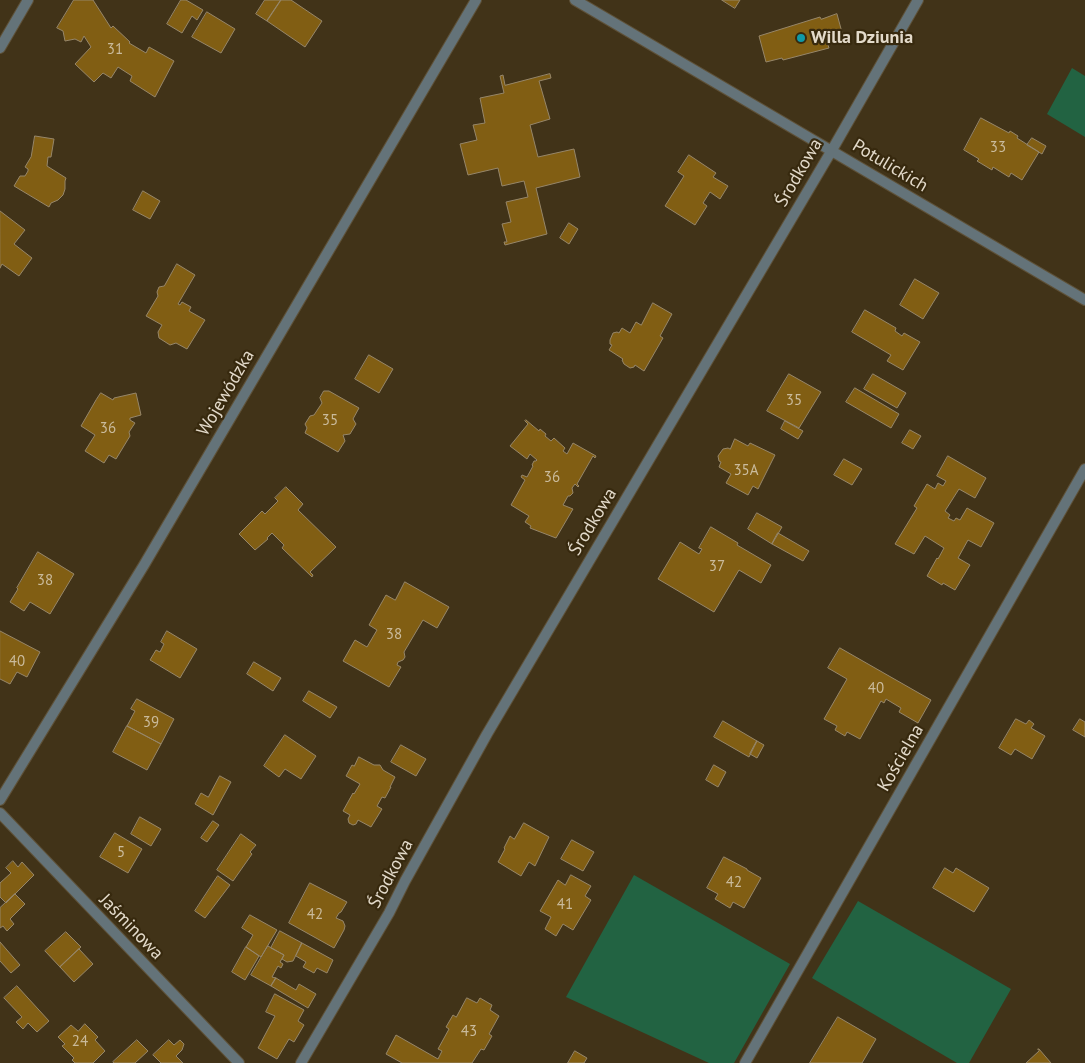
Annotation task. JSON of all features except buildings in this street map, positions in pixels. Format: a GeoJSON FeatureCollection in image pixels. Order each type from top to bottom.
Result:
{"type":"FeatureCollection","features":[{"type":"Feature","properties":{"kind":"street"},"geometry":{"type":"LineString","coordinates":[[0,48],[28,0]]}},
{"type":"Feature","properties":{"kind":"street","name":"Wojewódzka"},"geometry":{"type":"LineString","coordinates":[[0,800],[144,565],[476,0]]}},
{"type":"Feature","properties":{"kind":"street","name":"Potulickich"},"geometry":{"type":"LineString","coordinates":[[575,0],[1085,300]]}},
{"type":"Feature","properties":{"kind":"street","name":"Środkowa"},"geometry":{"type":"LineString","coordinates":[[301,1063],[389,912],[487,734],[832,150],[918,0]]}},
{"type":"Feature","properties":{"kind":"street","name":"Kościelna"},"geometry":{"type":"LineString","coordinates":[[745,1063],[1085,469]]}},
{"type":"Feature","properties":{"kind":"street","name":"Jaśminowa"},"geometry":{"type":"LineString","coordinates":[[0,813],[239,1063]]}},
{"type":"Feature","properties":{"kind":"green space"},"geometry":{"type":"Polygon","coordinates":[[[1072,68],[1085,76],[1085,137],[1047,114],[1072,68]]]}},
{"type":"Feature","properties":{"kind":"green space"},"geometry":{"type":"Polygon","coordinates":[[[634,875],[790,964],[734,1063],[709,1063],[566,997],[634,875]]]}},
{"type":"Feature","properties":{"kind":"green space"},"geometry":{"type":"Polygon","coordinates":[[[858,901],[1011,989],[969,1063],[957,1063],[812,978],[858,901]]]}},
{"type":"Feature","properties":{"kind":"place","name":"Willa Dziunia"},"geometry":{"type":"Point","coordinates":[801,38]}}]}
